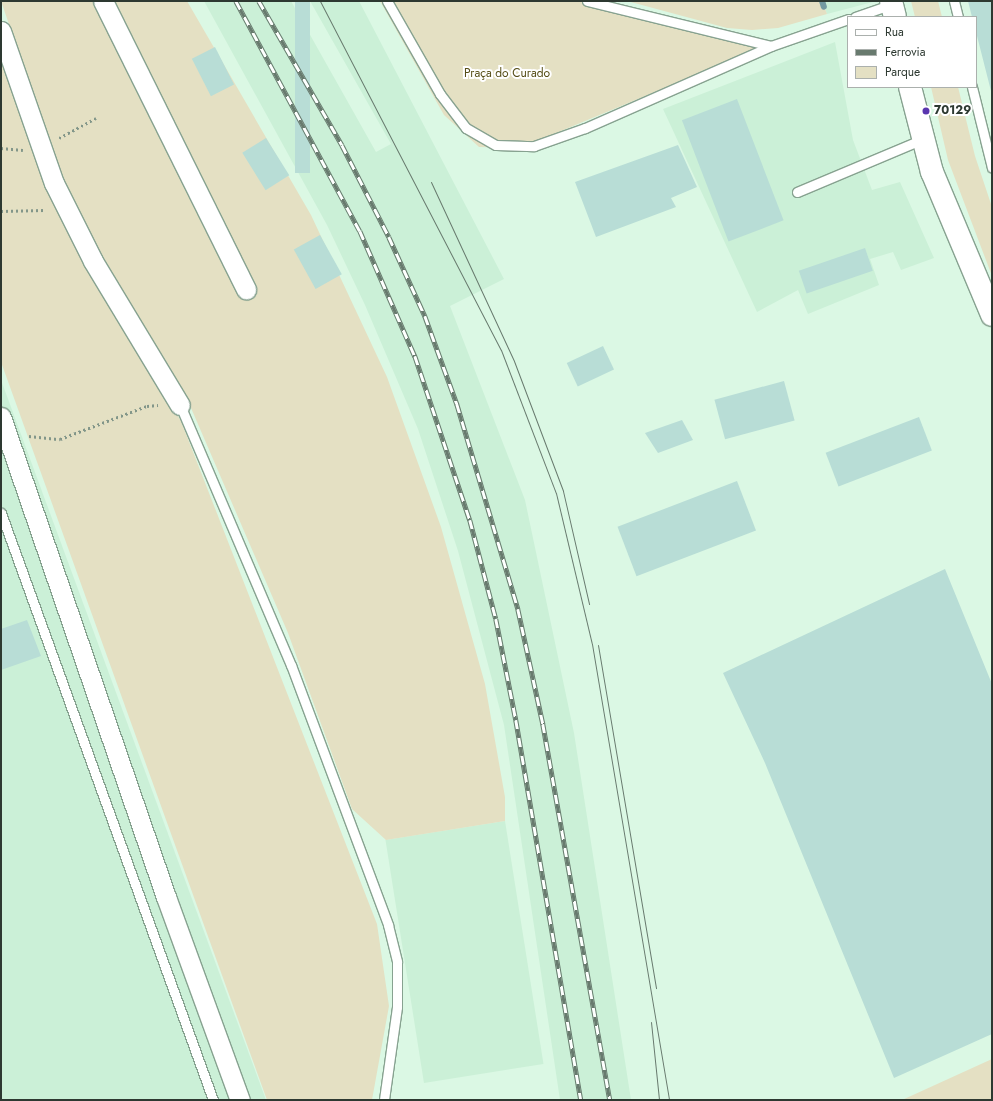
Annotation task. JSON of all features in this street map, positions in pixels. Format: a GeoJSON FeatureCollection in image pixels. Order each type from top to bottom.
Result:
{"type":"FeatureCollection","features":[{"type":"Feature","properties":{"kind":"street"},"geometry":{"type":"LineString","coordinates":[[103,1],[246,289]]}},
{"type":"Feature","properties":{"kind":"street"},"geometry":{"type":"LineString","coordinates":[[1,31],[54,183],[93,261],[180,405]]}},
{"type":"Feature","properties":{"kind":"street"},"geometry":{"type":"LineString","coordinates":[[910,88],[923,139],[949,216],[992,315]]}},
{"type":"Feature","properties":{"kind":"street"},"geometry":{"type":"LineString","coordinates":[[4,426],[166,897],[240,1100]]}},
{"type":"Feature","properties":{"kind":"lane"},"geometry":{"type":"LineString","coordinates":[[387,1],[440,94],[466,128],[496,145],[534,146],[585,128],[771,46],[847,20]]}},
{"type":"Feature","properties":{"kind":"lane"},"geometry":{"type":"LineString","coordinates":[[588,1],[771,46]]}},
{"type":"Feature","properties":{"kind":"lane"},"geometry":{"type":"LineString","coordinates":[[954,1],[958,16]]}},
{"type":"Feature","properties":{"kind":"lane"},"geometry":{"type":"LineString","coordinates":[[859,16],[892,7]]}},
{"type":"Feature","properties":{"kind":"lane"},"geometry":{"type":"LineString","coordinates":[[972,88],[992,168]]}},
{"type":"Feature","properties":{"kind":"lane"},"geometry":{"type":"LineString","coordinates":[[797,192],[923,139]]}},
{"type":"Feature","properties":{"kind":"lane"},"geometry":{"type":"LineString","coordinates":[[180,405],[282,643],[388,925],[397,962],[397,1007],[384,1100]]}},
{"type":"Feature","properties":{"kind":"lane"},"geometry":{"type":"LineString","coordinates":[[1,513],[213,1100]]}},
{"type":"Feature","properties":{"kind":"path"},"geometry":{"type":"LineString","coordinates":[[1,211],[68,210]]}},
{"type":"Feature","properties":{"kind":"path"},"geometry":{"type":"LineString","coordinates":[[4,426],[60,439],[147,406],[180,405]]}},
{"type":"Feature","properties":{"kind":"shaded area"},"geometry":{"type":"Polygon","coordinates":[[[204,1],[291,1],[376,152],[391,144],[310,1],[359,1],[504,279],[450,306],[525,500],[574,733],[631,1100],[560,1100],[504,725],[458,551],[418,429],[365,305],[327,225],[204,1]]]}},
{"type":"Feature","properties":{"kind":"shaded area"},"geometry":{"type":"Polygon","coordinates":[[[822,1],[873,1],[873,2],[827,14],[822,1]]]}},
{"type":"Feature","properties":{"kind":"shaded area"},"geometry":{"type":"Polygon","coordinates":[[[835,42],[853,140],[872,190],[900,182],[934,258],[901,270],[893,252],[870,259],[879,285],[808,314],[798,290],[757,312],[663,109],[835,42]]]}},
{"type":"Feature","properties":{"kind":"shaded area"},"geometry":{"type":"Polygon","coordinates":[[[1,380],[266,1100],[1,1100],[1,380]]]}},
{"type":"Feature","properties":{"kind":"shaded area"},"geometry":{"type":"Polygon","coordinates":[[[505,821],[543,1064],[424,1083],[385,840],[505,821]]]}},
{"type":"Feature","properties":{"kind":"green space"},"geometry":{"type":"Polygon","coordinates":[[[1,1],[187,1],[311,215],[387,377],[441,527],[485,684],[505,797],[505,821],[386,840],[352,809],[288,633],[188,401],[100,252],[61,176],[1,1]]]}},
{"type":"Feature","properties":{"kind":"green space","name":"Praça do Curado"},"geometry":{"type":"Polygon","coordinates":[[[380,1],[583,1],[768,45],[520,148],[479,147],[444,115],[380,1]]]}},
{"type":"Feature","properties":{"kind":"green space"},"geometry":{"type":"Polygon","coordinates":[[[627,1],[822,1],[827,14],[778,28],[752,30],[727,28],[627,1]]]}},
{"type":"Feature","properties":{"kind":"green space"},"geometry":{"type":"Polygon","coordinates":[[[911,1],[938,1],[942,16],[915,16],[911,1]]]}},
{"type":"Feature","properties":{"kind":"green space"},"geometry":{"type":"Polygon","coordinates":[[[1,50],[142,357],[181,421],[377,924],[389,1006],[372,1100],[267,1100],[1,362],[1,50]]]}},
{"type":"Feature","properties":{"kind":"green space"},"geometry":{"type":"Polygon","coordinates":[[[931,88],[958,88],[975,156],[992,207],[992,276],[948,160],[931,88]]]}},
{"type":"Feature","properties":{"kind":"green space"},"geometry":{"type":"Polygon","coordinates":[[[992,1059],[992,1100],[902,1100],[992,1059]]]}},
{"type":"Feature","properties":{"kind":"building"},"geometry":{"type":"Polygon","coordinates":[[[295,1],[310,1],[310,173],[295,173],[295,1]]]}},
{"type":"Feature","properties":{"kind":"building"},"geometry":{"type":"Polygon","coordinates":[[[968,1],[992,1],[992,95],[977,36],[977,16],[972,16],[968,1]]]}},
{"type":"Feature","properties":{"kind":"building"},"geometry":{"type":"Polygon","coordinates":[[[215,47],[234,84],[211,96],[192,59],[215,47]]]}},
{"type":"Feature","properties":{"kind":"building"},"geometry":{"type":"Polygon","coordinates":[[[737,99],[784,220],[729,242],[682,120],[737,99]]]}},
{"type":"Feature","properties":{"kind":"building"},"geometry":{"type":"Polygon","coordinates":[[[266,138],[289,175],[266,190],[242,153],[266,138]]]}},
{"type":"Feature","properties":{"kind":"building"},"geometry":{"type":"Polygon","coordinates":[[[678,145],[697,187],[671,198],[676,207],[596,237],[575,182],[678,145]]]}},
{"type":"Feature","properties":{"kind":"building"},"geometry":{"type":"Polygon","coordinates":[[[320,235],[342,274],[316,289],[294,250],[320,235]]]}},
{"type":"Feature","properties":{"kind":"building"},"geometry":{"type":"Polygon","coordinates":[[[865,248],[873,271],[807,293],[799,271],[865,248]]]}},
{"type":"Feature","properties":{"kind":"building"},"geometry":{"type":"Polygon","coordinates":[[[603,346],[614,370],[578,386],[567,363],[603,346]]]}},
{"type":"Feature","properties":{"kind":"building"},"geometry":{"type":"Polygon","coordinates":[[[784,381],[795,421],[725,439],[714,400],[784,381]]]}},
{"type":"Feature","properties":{"kind":"building"},"geometry":{"type":"Polygon","coordinates":[[[919,417],[932,451],[839,486],[826,453],[919,417]]]}},
{"type":"Feature","properties":{"kind":"building"},"geometry":{"type":"Polygon","coordinates":[[[682,420],[693,440],[658,453],[645,433],[682,420]]]}},
{"type":"Feature","properties":{"kind":"building"},"geometry":{"type":"Polygon","coordinates":[[[737,481],[756,530],[636,576],[618,527],[737,481]]]}},
{"type":"Feature","properties":{"kind":"building"},"geometry":{"type":"Polygon","coordinates":[[[945,569],[992,684],[992,1034],[894,1078],[765,763],[723,673],[945,569]]]}},
{"type":"Feature","properties":{"kind":"building"},"geometry":{"type":"Polygon","coordinates":[[[27,620],[41,656],[1,670],[1,629],[27,620]]]}},
{"type":"Feature","properties":{"kind":"waterway"},"geometry":{"type":"LineString","coordinates":[[822,1],[824,7]]}},
{"type":"Feature","properties":{"kind":"tram line"},"geometry":{"type":"LineString","coordinates":[[320,1],[501,350],[556,493],[592,644],[669,1100]]}},
{"type":"Feature","properties":{"kind":"tram line"},"geometry":{"type":"LineString","coordinates":[[431,182],[514,361],[563,491],[589,604]]}},
{"type":"Feature","properties":{"kind":"tram line"},"geometry":{"type":"LineString","coordinates":[[598,645],[656,988]]}},
{"type":"Feature","properties":{"kind":"tram line"},"geometry":{"type":"LineString","coordinates":[[651,1022],[659,1100]]}},
{"type":"Feature","properties":{"kind":"railway"},"geometry":{"type":"LineString","coordinates":[[236,1],[360,231],[415,356],[470,520],[496,619],[516,720],[581,1100]]}},
{"type":"Feature","properties":{"kind":"railway"},"geometry":{"type":"LineString","coordinates":[[259,1],[342,145],[389,237],[425,316],[457,404],[518,609],[543,724],[610,1100]]}},
{"type":"Feature","properties":{"kind":"place","name":"70129"},"geometry":{"type":"Point","coordinates":[926,111]}}]}
